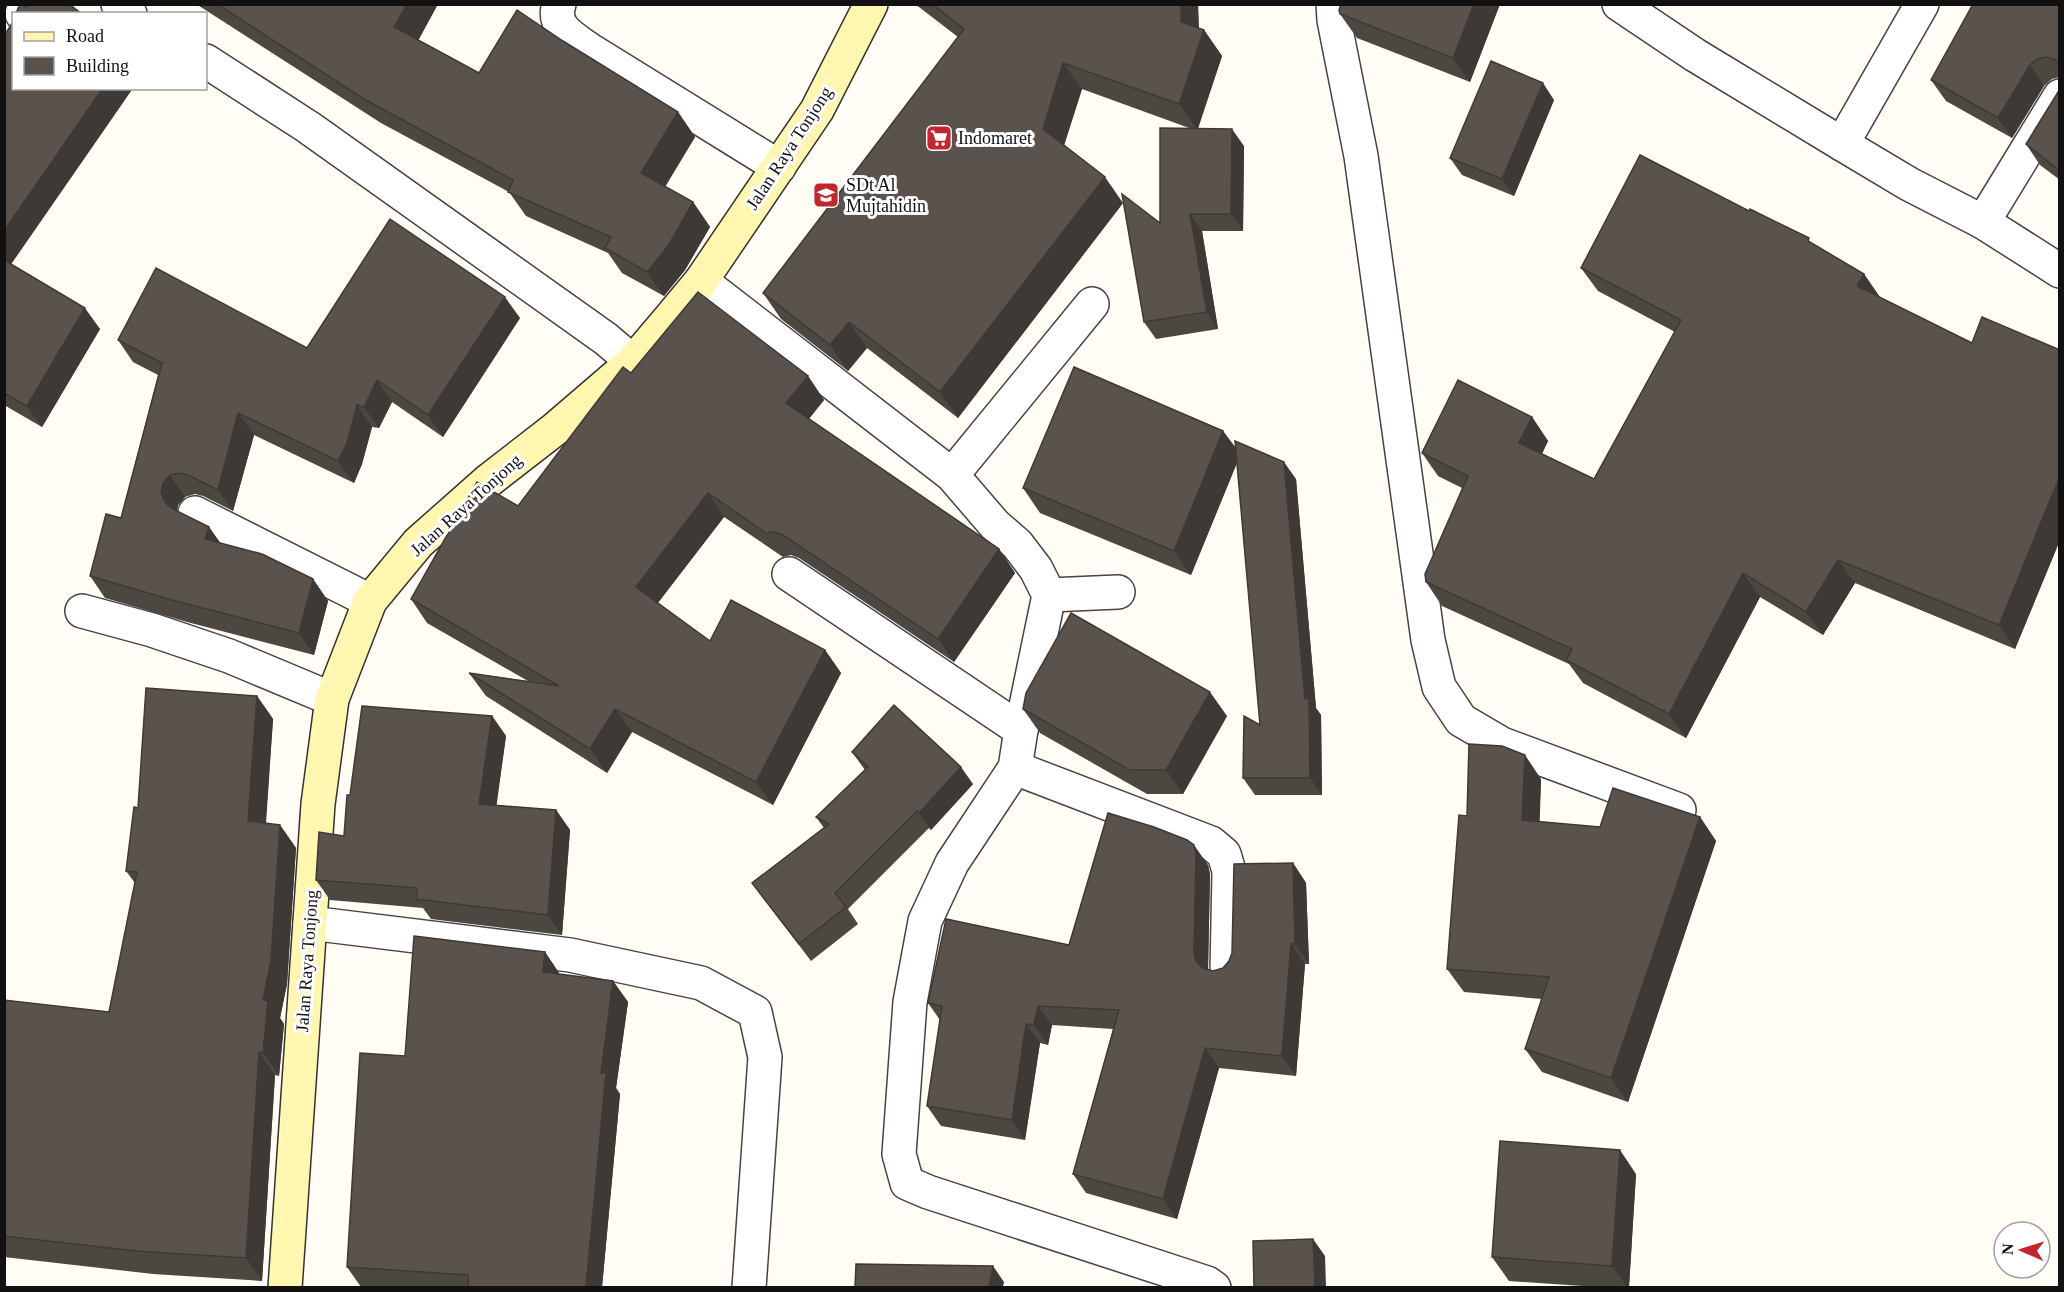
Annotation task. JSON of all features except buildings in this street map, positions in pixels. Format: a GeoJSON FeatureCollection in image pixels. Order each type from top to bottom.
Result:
{"type":"FeatureCollection","features":[{"type":"Feature","properties":{"kind":"main road","name":"Jalan Raya Tonjong"},"geometry":{"type":"LineString","coordinates":[[285,1287],[318,804],[332,699],[369,601],[418,543],[488,481],[555,429],[633,362],[701,281],[818,110],[871,4]]}},
{"type":"Feature","properties":{"kind":"street"},"geometry":{"type":"LineString","coordinates":[[559,4],[557,20],[561,29],[590,50],[779,166]]}},
{"type":"Feature","properties":{"kind":"street"},"geometry":{"type":"LineString","coordinates":[[1333,4],[1334,21],[1361,156],[1428,640],[1439,687],[1461,720],[1502,744],[1678,810]]}},
{"type":"Feature","properties":{"kind":"street"},"geometry":{"type":"LineString","coordinates":[[1619,4],[1695,55],[1908,184],[1983,222],[2060,271]]}},
{"type":"Feature","properties":{"kind":"street"},"geometry":{"type":"LineString","coordinates":[[1842,144],[1922,4]]}},
{"type":"Feature","properties":{"kind":"street"},"geometry":{"type":"LineString","coordinates":[[207,62],[308,127],[606,339],[633,362]]}},
{"type":"Feature","properties":{"kind":"street"},"geometry":{"type":"LineString","coordinates":[[1983,222],[2060,96]]}},
{"type":"Feature","properties":{"kind":"street"},"geometry":{"type":"LineString","coordinates":[[701,281],[952,475],[995,525],[1017,544],[1036,569],[1049,595],[1015,768],[951,863],[925,921],[910,1002],[899,1154],[907,1183],[1214,1287]]}},
{"type":"Feature","properties":{"kind":"street"},"geometry":{"type":"LineString","coordinates":[[952,475],[1092,304]]}},
{"type":"Feature","properties":{"kind":"street"},"geometry":{"type":"LineString","coordinates":[[195,513],[369,601]]}},
{"type":"Feature","properties":{"kind":"street"},"geometry":{"type":"LineString","coordinates":[[789,574],[1021,730]]}},
{"type":"Feature","properties":{"kind":"street"},"geometry":{"type":"LineString","coordinates":[[1049,595],[1118,592]]}},
{"type":"Feature","properties":{"kind":"street"},"geometry":{"type":"LineString","coordinates":[[82,611],[152,630],[229,656],[332,699]]}},
{"type":"Feature","properties":{"kind":"street"},"geometry":{"type":"LineString","coordinates":[[1015,768],[1211,843],[1224,854],[1229,871],[1227,972]]}},
{"type":"Feature","properties":{"kind":"street"},"geometry":{"type":"LineString","coordinates":[[310,923],[570,955],[701,982],[756,1012],[765,1057],[749,1287]]}},
{"type":"Feature","properties":{"kind":"place","name":"Indomaret"},"geometry":{"type":"Point","coordinates":[939,138]}},
{"type":"Feature","properties":{"kind":"place","name":"SDt Al Mujtahidin"},"geometry":{"type":"Point","coordinates":[826,195]}}]}
